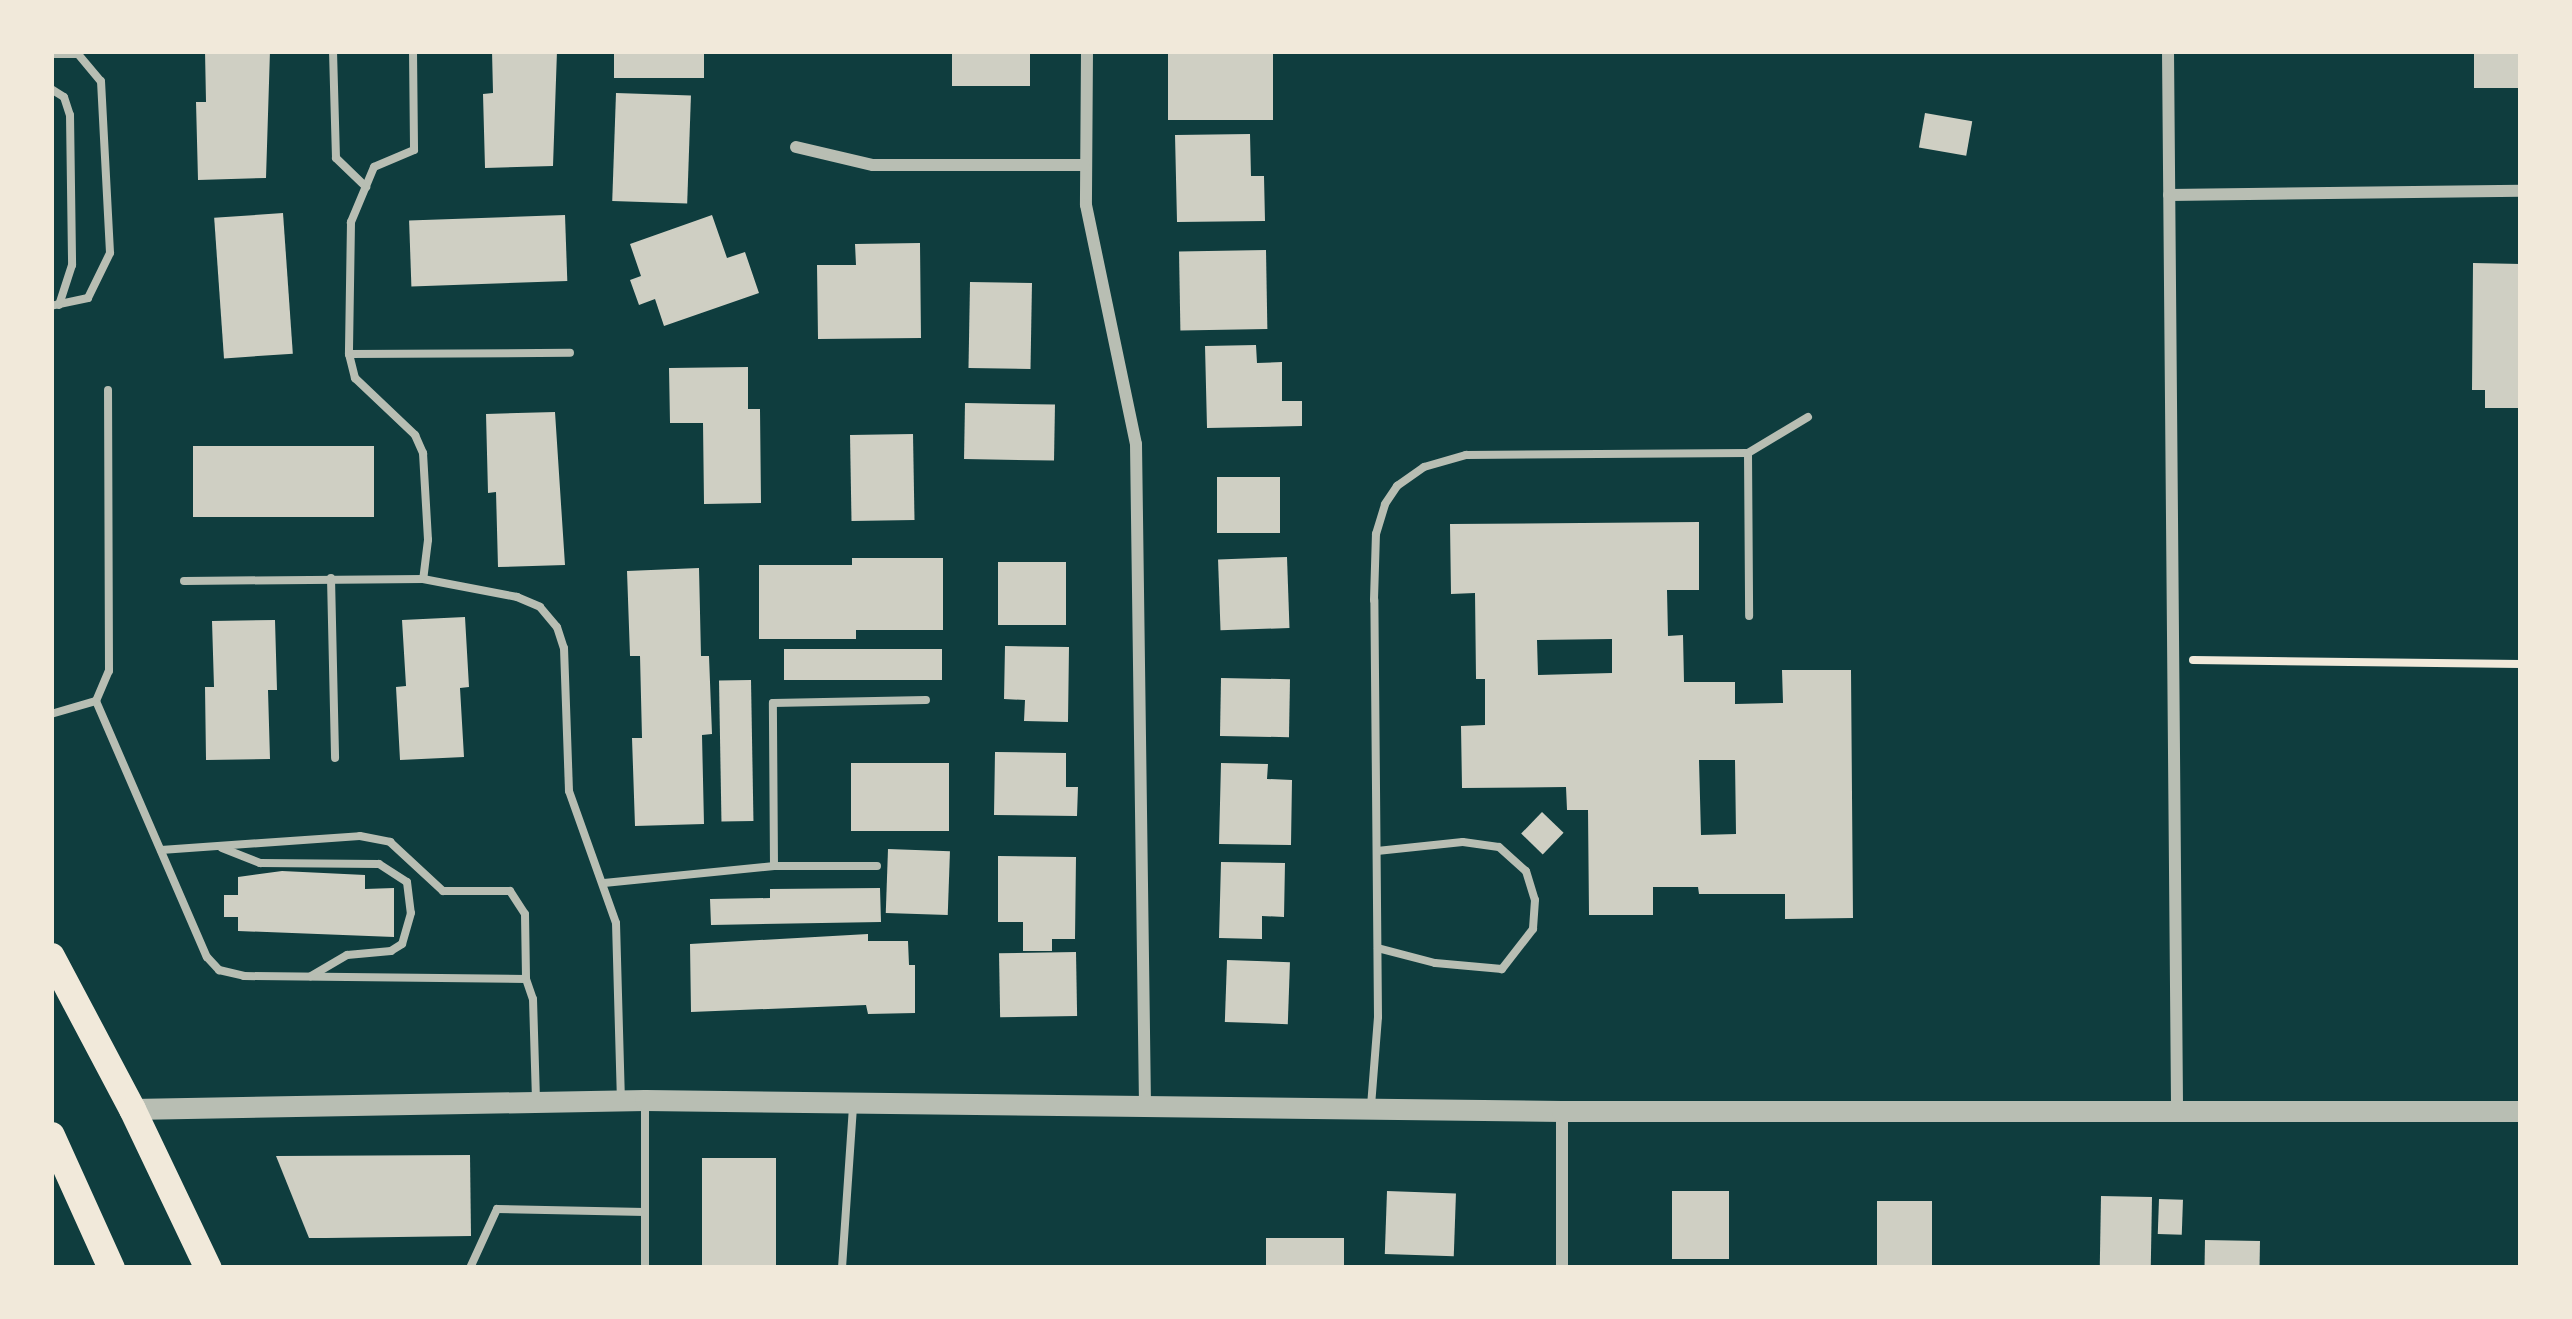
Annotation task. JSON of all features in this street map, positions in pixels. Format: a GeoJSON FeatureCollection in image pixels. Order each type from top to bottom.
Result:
{"type":"FeatureCollection","features":[{"type":"Feature","properties":{"kind":"main road"},"geometry":{"type":"LineString","coordinates":[[51,956],[208,1268]]}},
{"type":"Feature","properties":{"kind":"main road"},"geometry":{"type":"LineString","coordinates":[[51,1135],[111,1268]]}},
{"type":"Feature","properties":{"kind":"street"},"geometry":{"type":"LineString","coordinates":[[1087,51],[1084,165],[1094,263],[1129,392],[1136,444],[1145,1104]]}},
{"type":"Feature","properties":{"kind":"street"},"geometry":{"type":"LineString","coordinates":[[2168,51],[2176,1112]]}},
{"type":"Feature","properties":{"kind":"street"},"geometry":{"type":"LineString","coordinates":[[796,147],[873,165],[1084,165]]}},
{"type":"Feature","properties":{"kind":"street"},"geometry":{"type":"LineString","coordinates":[[2169,195],[2521,191]]}},
{"type":"Feature","properties":{"kind":"street"},"geometry":{"type":"LineString","coordinates":[[132,1109],[645,1100],[1562,1111],[2521,1111]]}},
{"type":"Feature","properties":{"kind":"street"},"geometry":{"type":"LineString","coordinates":[[1562,1111],[1562,1268]]}},
{"type":"Feature","properties":{"kind":"lane"},"geometry":{"type":"LineString","coordinates":[[333,51],[336,158],[366,187]]}},
{"type":"Feature","properties":{"kind":"lane"},"geometry":{"type":"LineString","coordinates":[[413,51],[414,150],[374,167],[349,241],[350,354],[355,378],[415,435],[423,453],[428,540],[423,579]]}},
{"type":"Feature","properties":{"kind":"lane"},"geometry":{"type":"LineString","coordinates":[[51,54],[78,54],[101,81],[110,253],[88,298],[55,306]]}},
{"type":"Feature","properties":{"kind":"lane"},"geometry":{"type":"LineString","coordinates":[[51,89],[64,97],[70,115],[72,266],[55,306]]}},
{"type":"Feature","properties":{"kind":"lane"},"geometry":{"type":"LineString","coordinates":[[350,354],[569,353]]}},
{"type":"Feature","properties":{"kind":"lane"},"geometry":{"type":"LineString","coordinates":[[108,390],[110,671],[96,701],[207,957],[219,970],[309,977],[526,979]]}},
{"type":"Feature","properties":{"kind":"lane"},"geometry":{"type":"LineString","coordinates":[[1371,1108],[1378,948],[1376,535],[1385,504],[1397,486],[1424,467],[1466,454],[1748,453],[1808,417]]}},
{"type":"Feature","properties":{"kind":"lane"},"geometry":{"type":"LineString","coordinates":[[1748,453],[1749,616]]}},
{"type":"Feature","properties":{"kind":"lane"},"geometry":{"type":"LineString","coordinates":[[331,578],[335,758]]}},
{"type":"Feature","properties":{"kind":"lane"},"geometry":{"type":"LineString","coordinates":[[184,581],[423,579],[517,597],[540,608],[557,626],[564,648],[569,791],[575,821],[604,883],[621,967],[621,1100]]}},
{"type":"Feature","properties":{"kind":"lane"},"geometry":{"type":"LineString","coordinates":[[774,866],[773,703],[926,700]]}},
{"type":"Feature","properties":{"kind":"lane"},"geometry":{"type":"LineString","coordinates":[[51,714],[96,701]]}},
{"type":"Feature","properties":{"kind":"lane"},"geometry":{"type":"LineString","coordinates":[[161,850],[360,836],[389,842],[443,890],[510,890],[525,914],[536,1100]]}},
{"type":"Feature","properties":{"kind":"lane"},"geometry":{"type":"LineString","coordinates":[[1377,850],[1463,842],[1499,847],[1526,871],[1535,900],[1533,929],[1502,969],[1435,963],[1378,948]]}},
{"type":"Feature","properties":{"kind":"lane"},"geometry":{"type":"LineString","coordinates":[[217,846],[260,862],[379,864],[407,882],[411,913],[402,944],[391,951],[347,955],[309,977]]}},
{"type":"Feature","properties":{"kind":"lane"},"geometry":{"type":"LineString","coordinates":[[604,883],[774,866],[877,866]]}},
{"type":"Feature","properties":{"kind":"lane"},"geometry":{"type":"LineString","coordinates":[[645,1100],[645,1268]]}},
{"type":"Feature","properties":{"kind":"lane"},"geometry":{"type":"LineString","coordinates":[[842,1268],[853,1101]]}},
{"type":"Feature","properties":{"kind":"lane"},"geometry":{"type":"LineString","coordinates":[[470,1268],[497,1209],[645,1212]]}},
{"type":"Feature","properties":{"kind":"path"},"geometry":{"type":"LineString","coordinates":[[2174,660],[2521,664]]}},
{"type":"Feature","properties":{"kind":"building"},"geometry":{"type":"Polygon","coordinates":[[[205,51],[270,51],[266,178],[198,180],[196,102],[206,102],[205,51]]]}},
{"type":"Feature","properties":{"kind":"building"},"geometry":{"type":"Polygon","coordinates":[[[492,51],[557,51],[553,166],[485,168],[483,94],[493,93],[492,51]]]}},
{"type":"Feature","properties":{"kind":"building"},"geometry":{"type":"Polygon","coordinates":[[[614,51],[704,51],[704,78],[614,78],[614,51]]]}},
{"type":"Feature","properties":{"kind":"building"},"geometry":{"type":"Polygon","coordinates":[[[952,51],[1030,51],[1030,86],[952,86],[952,51]]]}},
{"type":"Feature","properties":{"kind":"building"},"geometry":{"type":"Polygon","coordinates":[[[1168,51],[1273,51],[1273,120],[1168,120],[1168,51]]]}},
{"type":"Feature","properties":{"kind":"building"},"geometry":{"type":"Polygon","coordinates":[[[2474,51],[2521,51],[2521,88],[2474,88],[2474,51]]]}},
{"type":"Feature","properties":{"kind":"building"},"geometry":{"type":"Polygon","coordinates":[[[616,93],[691,96],[687,204],[612,201],[616,93]]]}},
{"type":"Feature","properties":{"kind":"building"},"geometry":{"type":"Polygon","coordinates":[[[1925,113],[1972,121],[1966,156],[1919,147],[1925,113]]]}},
{"type":"Feature","properties":{"kind":"building"},"geometry":{"type":"Polygon","coordinates":[[[1250,134],[1251,176],[1264,176],[1265,221],[1177,222],[1175,135],[1250,134]]]}},
{"type":"Feature","properties":{"kind":"building"},"geometry":{"type":"Polygon","coordinates":[[[283,213],[293,354],[224,358],[214,218],[283,213]]]}},
{"type":"Feature","properties":{"kind":"building"},"geometry":{"type":"Polygon","coordinates":[[[565,215],[567,281],[411,286],[409,220],[565,215]]]}},
{"type":"Feature","properties":{"kind":"building"},"geometry":{"type":"Polygon","coordinates":[[[712,215],[727,258],[745,252],[759,293],[664,326],[655,299],[639,305],[630,280],[641,276],[630,244],[712,215]]]}},
{"type":"Feature","properties":{"kind":"building"},"geometry":{"type":"Polygon","coordinates":[[[920,243],[921,338],[818,339],[817,265],[856,265],[855,244],[920,243]]]}},
{"type":"Feature","properties":{"kind":"building"},"geometry":{"type":"Polygon","coordinates":[[[1266,250],[1267,329],[1180,331],[1179,252],[1266,250]]]}},
{"type":"Feature","properties":{"kind":"building"},"geometry":{"type":"Polygon","coordinates":[[[2473,263],[2521,264],[2521,408],[2485,408],[2485,390],[2472,390],[2473,263]]]}},
{"type":"Feature","properties":{"kind":"building"},"geometry":{"type":"Polygon","coordinates":[[[970,282],[1032,283],[1030,369],[968,368],[970,282]]]}},
{"type":"Feature","properties":{"kind":"building"},"geometry":{"type":"Polygon","coordinates":[[[1256,345],[1257,363],[1282,362],[1282,401],[1302,401],[1302,426],[1207,428],[1205,346],[1256,345]]]}},
{"type":"Feature","properties":{"kind":"building"},"geometry":{"type":"Polygon","coordinates":[[[748,367],[748,409],[760,409],[761,503],[704,504],[703,423],[670,423],[669,368],[748,367]]]}},
{"type":"Feature","properties":{"kind":"building"},"geometry":{"type":"Polygon","coordinates":[[[965,403],[1055,405],[1054,461],[964,459],[965,403]]]}},
{"type":"Feature","properties":{"kind":"building"},"geometry":{"type":"Polygon","coordinates":[[[555,412],[565,565],[498,567],[496,492],[488,493],[486,414],[555,412]]]}},
{"type":"Feature","properties":{"kind":"building"},"geometry":{"type":"Polygon","coordinates":[[[913,434],[915,520],[852,521],[850,435],[913,434]]]}},
{"type":"Feature","properties":{"kind":"building"},"geometry":{"type":"Polygon","coordinates":[[[193,446],[374,446],[374,517],[193,517],[193,446]]]}},
{"type":"Feature","properties":{"kind":"building"},"geometry":{"type":"Polygon","coordinates":[[[1217,477],[1280,477],[1280,533],[1217,533],[1217,477]]]}},
{"type":"Feature","properties":{"kind":"building"},"geometry":{"type":"Polygon","coordinates":[[[1699,522],[1699,590],[1667,590],[1668,636],[1683,635],[1684,682],[1735,682],[1735,704],[1783,703],[1782,670],[1851,670],[1853,918],[1785,919],[1785,894],[1699,894],[1698,887],[1653,887],[1653,915],[1589,915],[1588,810],[1567,810],[1566,787],[1462,788],[1461,726],[1485,725],[1485,679],[1476,679],[1475,593],[1451,594],[1450,524],[1699,522]],[[1612,639],[1537,640],[1538,675],[1612,673],[1612,639]],[[1699,760],[1701,835],[1736,834],[1735,760],[1699,760]]]}},
{"type":"Feature","properties":{"kind":"building"},"geometry":{"type":"Polygon","coordinates":[[[1287,557],[1289,628],[1221,630],[1218,559],[1287,557]]]}},
{"type":"Feature","properties":{"kind":"building"},"geometry":{"type":"Polygon","coordinates":[[[852,558],[943,558],[943,630],[856,630],[856,639],[759,639],[759,565],[852,565],[852,558]]]}},
{"type":"Feature","properties":{"kind":"building"},"geometry":{"type":"Polygon","coordinates":[[[998,562],[1066,562],[1066,625],[998,625],[998,562]]]}},
{"type":"Feature","properties":{"kind":"building"},"geometry":{"type":"Polygon","coordinates":[[[699,568],[701,656],[709,656],[712,734],[702,735],[704,824],[635,826],[632,738],[642,738],[640,656],[630,656],[627,571],[699,568]]]}},
{"type":"Feature","properties":{"kind":"building"},"geometry":{"type":"Polygon","coordinates":[[[465,617],[469,687],[460,688],[464,757],[400,760],[396,687],[406,686],[402,620],[465,617]]]}},
{"type":"Feature","properties":{"kind":"building"},"geometry":{"type":"Polygon","coordinates":[[[275,620],[277,690],[268,690],[270,759],[206,760],[205,687],[214,687],[212,621],[275,620]]]}},
{"type":"Feature","properties":{"kind":"building"},"geometry":{"type":"Polygon","coordinates":[[[1005,646],[1069,647],[1068,722],[1024,721],[1025,700],[1004,699],[1005,646]]]}},
{"type":"Feature","properties":{"kind":"building"},"geometry":{"type":"Polygon","coordinates":[[[784,649],[942,649],[942,680],[784,680],[784,649]]]}},
{"type":"Feature","properties":{"kind":"building"},"geometry":{"type":"Polygon","coordinates":[[[1221,678],[1290,679],[1289,737],[1220,736],[1221,678]]]}},
{"type":"Feature","properties":{"kind":"building"},"geometry":{"type":"Polygon","coordinates":[[[751,680],[753,821],[721,822],[719,681],[751,680]]]}},
{"type":"Feature","properties":{"kind":"building"},"geometry":{"type":"Polygon","coordinates":[[[995,752],[1066,753],[1066,787],[1078,787],[1077,816],[994,815],[995,752]]]}},
{"type":"Feature","properties":{"kind":"building"},"geometry":{"type":"Polygon","coordinates":[[[851,763],[949,763],[949,831],[851,831],[851,763]]]}},
{"type":"Feature","properties":{"kind":"building"},"geometry":{"type":"Polygon","coordinates":[[[1221,763],[1268,764],[1267,779],[1292,780],[1291,845],[1219,844],[1221,763]]]}},
{"type":"Feature","properties":{"kind":"building"},"geometry":{"type":"Polygon","coordinates":[[[1542,812],[1564,833],[1543,854],[1521,834],[1542,812]]]}},
{"type":"Feature","properties":{"kind":"building"},"geometry":{"type":"Polygon","coordinates":[[[888,849],[950,851],[948,915],[886,913],[888,849]]]}},
{"type":"Feature","properties":{"kind":"building"},"geometry":{"type":"Polygon","coordinates":[[[998,856],[1076,857],[1075,939],[1052,939],[1052,951],[1023,951],[1023,922],[998,922],[998,856]]]}},
{"type":"Feature","properties":{"kind":"building"},"geometry":{"type":"Polygon","coordinates":[[[1221,862],[1285,863],[1284,917],[1262,916],[1262,939],[1219,938],[1221,862]]]}},
{"type":"Feature","properties":{"kind":"building"},"geometry":{"type":"Polygon","coordinates":[[[282,871],[365,875],[365,889],[394,888],[394,937],[238,931],[238,917],[224,917],[224,895],[238,895],[238,877],[282,871]]]}},
{"type":"Feature","properties":{"kind":"building"},"geometry":{"type":"Polygon","coordinates":[[[880,888],[881,922],[711,925],[710,899],[770,898],[770,889],[880,888]]]}},
{"type":"Feature","properties":{"kind":"building"},"geometry":{"type":"Polygon","coordinates":[[[868,934],[868,941],[908,941],[909,965],[915,965],[915,1013],[868,1014],[866,1005],[691,1012],[690,944],[868,934]]]}},
{"type":"Feature","properties":{"kind":"building"},"geometry":{"type":"Polygon","coordinates":[[[1076,952],[1077,1016],[1000,1017],[999,953],[1076,952]]]}},
{"type":"Feature","properties":{"kind":"building"},"geometry":{"type":"Polygon","coordinates":[[[1227,960],[1290,962],[1288,1024],[1225,1022],[1227,960]]]}},
{"type":"Feature","properties":{"kind":"building"},"geometry":{"type":"Polygon","coordinates":[[[470,1155],[471,1236],[326,1238],[309,1238],[276,1156],[470,1155]]]}},
{"type":"Feature","properties":{"kind":"building"},"geometry":{"type":"Polygon","coordinates":[[[702,1158],[776,1158],[776,1268],[702,1268],[702,1158]]]}},
{"type":"Feature","properties":{"kind":"building"},"geometry":{"type":"Polygon","coordinates":[[[1387,1191],[1456,1193],[1454,1256],[1385,1254],[1387,1191]]]}},
{"type":"Feature","properties":{"kind":"building"},"geometry":{"type":"Polygon","coordinates":[[[1672,1191],[1729,1191],[1729,1259],[1672,1259],[1672,1191]]]}},
{"type":"Feature","properties":{"kind":"building"},"geometry":{"type":"Polygon","coordinates":[[[2101,1196],[2152,1197],[2151,1268],[2100,1268],[2101,1196]]]}},
{"type":"Feature","properties":{"kind":"building"},"geometry":{"type":"Polygon","coordinates":[[[2159,1199],[2183,1200],[2182,1235],[2158,1234],[2159,1199]]]}},
{"type":"Feature","properties":{"kind":"building"},"geometry":{"type":"Polygon","coordinates":[[[1877,1201],[1932,1201],[1932,1268],[1877,1268],[1877,1201]]]}},
{"type":"Feature","properties":{"kind":"building"},"geometry":{"type":"Polygon","coordinates":[[[1266,1238],[1344,1238],[1344,1268],[1266,1268],[1266,1238]]]}},
{"type":"Feature","properties":{"kind":"building"},"geometry":{"type":"Polygon","coordinates":[[[2205,1240],[2260,1241],[2260,1268],[2205,1268],[2205,1240]]]}}]}
